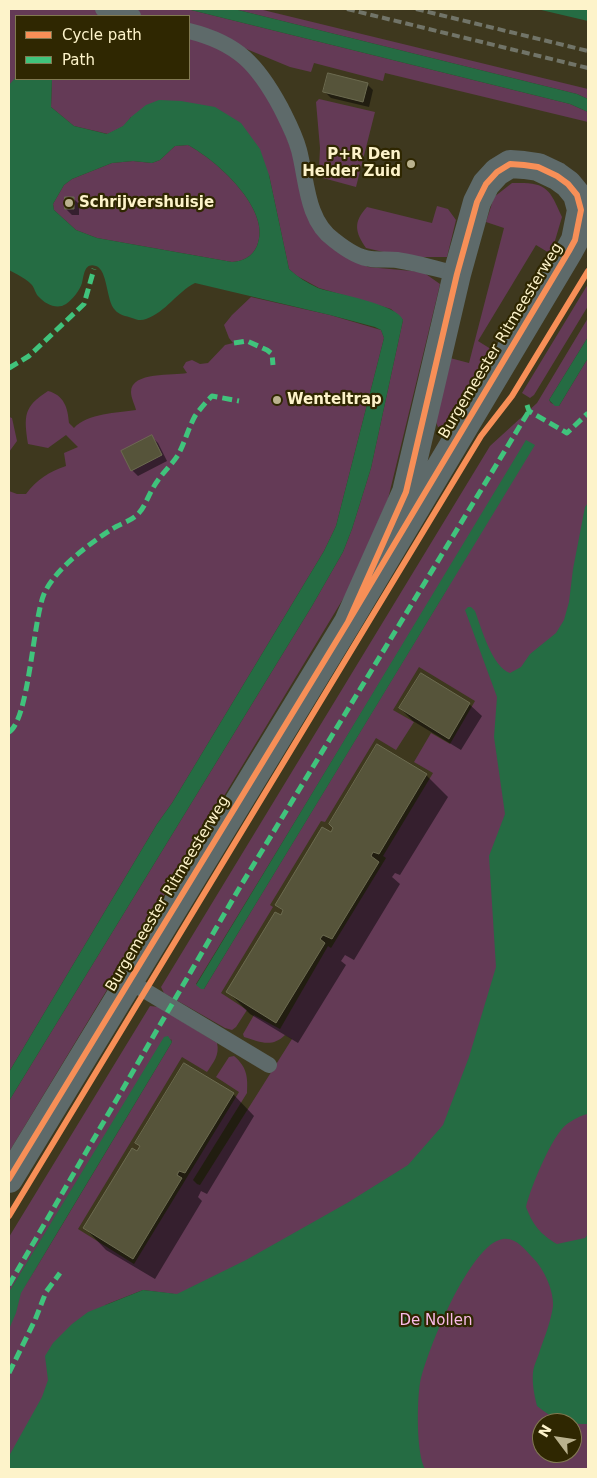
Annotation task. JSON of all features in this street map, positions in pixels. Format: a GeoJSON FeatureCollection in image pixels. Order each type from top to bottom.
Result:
{"type":"FeatureCollection","features":[{"type":"Feature","properties":{"kind":"street","name":"Burgemeester Ritmeesterweg"},"geometry":{"type":"LineString","coordinates":[[9,1179],[348,622],[569,252],[574,240],[581,210],[577,195],[568,184],[557,176],[538,167],[510,164],[497,172],[486,184],[477,202],[457,274],[406,492],[348,622]]}},
{"type":"Feature","properties":{"kind":"lane"},"geometry":{"type":"LineString","coordinates":[[103,9],[129,15]]}},
{"type":"Feature","properties":{"kind":"lane"},"geometry":{"type":"LineString","coordinates":[[190,30],[227,45],[244,56],[256,67],[269,85],[299,148],[315,218],[332,239],[352,252],[368,259],[397,260],[457,274]]}},
{"type":"Feature","properties":{"kind":"lane"},"geometry":{"type":"LineString","coordinates":[[129,981],[269,1065]]}},
{"type":"Feature","properties":{"kind":"green space"},"geometry":{"type":"Polygon","coordinates":[[[9,9],[187,9],[570,104],[588,112],[588,122],[385,73],[383,81],[314,63],[311,72],[290,67],[244,48],[237,50],[274,107],[331,246],[368,267],[423,272],[440,284],[388,499],[349,589],[9,1152],[9,1101],[312,606],[343,552],[371,468],[403,320],[391,309],[319,288],[297,276],[289,269],[269,175],[131,117],[124,126],[108,134],[74,126],[51,107],[52,80],[190,80],[190,15],[15,15],[15,80],[9,89],[9,9]]]}},
{"type":"Feature","properties":{"kind":"green space"},"geometry":{"type":"Polygon","coordinates":[[[234,9],[259,9],[588,89],[588,99],[577,94],[234,9]]]}},
{"type":"Feature","properties":{"kind":"green space"},"geometry":{"type":"Polygon","coordinates":[[[319,99],[375,112],[356,187],[323,178],[319,168],[320,148],[316,102],[319,99]]]}},
{"type":"Feature","properties":{"kind":"green space"},"geometry":{"type":"Polygon","coordinates":[[[188,145],[213,162],[250,202],[257,217],[260,232],[257,246],[247,258],[232,262],[97,238],[76,230],[54,210],[53,204],[64,185],[72,179],[112,163],[133,161],[152,163],[160,160],[175,146],[188,145]]]}},
{"type":"Feature","properties":{"kind":"green space"},"geometry":{"type":"Polygon","coordinates":[[[512,183],[539,185],[545,188],[553,199],[562,217],[551,254],[536,245],[478,341],[494,351],[446,427],[438,427],[435,420],[450,358],[469,363],[504,228],[486,222],[494,197],[512,183]]]}},
{"type":"Feature","properties":{"kind":"green space"},"geometry":{"type":"Polygon","coordinates":[[[437,206],[448,209],[456,220],[447,257],[405,257],[366,248],[358,232],[359,217],[367,207],[432,223],[437,206]]]}},
{"type":"Feature","properties":{"kind":"green space"},"geometry":{"type":"Polygon","coordinates":[[[588,284],[588,306],[534,395],[530,398],[522,393],[588,284]]]}},
{"type":"Feature","properties":{"kind":"green space"},"geometry":{"type":"Polygon","coordinates":[[[251,297],[330,315],[381,330],[384,338],[336,526],[324,551],[172,803],[157,824],[9,1072],[9,491],[17,494],[26,494],[34,484],[44,477],[66,466],[64,453],[78,447],[66,435],[48,448],[28,444],[27,413],[34,402],[48,391],[58,396],[64,403],[68,412],[69,423],[74,428],[87,419],[136,410],[131,392],[133,385],[138,381],[154,376],[187,373],[183,367],[186,362],[192,360],[200,364],[208,363],[225,345],[233,343],[224,325],[251,297]]]}},
{"type":"Feature","properties":{"kind":"green space","name":"De Nollen"},"geometry":{"type":"Polygon","coordinates":[[[588,318],[588,337],[549,400],[551,403],[559,406],[588,358],[588,1469],[9,1469],[9,1237],[150,1006],[159,1007],[217,1043],[218,1047],[214,1062],[207,1072],[182,1057],[78,1229],[134,1264],[239,1092],[216,1077],[229,1057],[234,1056],[244,1068],[247,1093],[193,1180],[200,1185],[292,1039],[285,1035],[275,1042],[266,1043],[244,1037],[243,1034],[254,1015],[280,1029],[328,946],[331,948],[386,858],[383,856],[433,773],[414,762],[431,733],[450,744],[475,701],[419,667],[393,710],[414,722],[396,750],[376,738],[325,822],[321,821],[270,905],[273,907],[221,993],[247,1010],[236,1027],[232,1030],[225,1028],[164,993],[161,987],[490,446],[537,403],[588,318]],[[527,441],[196,984],[204,989],[447,589],[445,586],[527,441]],[[171,1039],[23,1290],[172,1042],[171,1039]],[[143,1290],[105,1305],[174,1294],[143,1290]]]}},
{"type":"Feature","properties":{"kind":"green space"},"geometry":{"type":"Polygon","coordinates":[[[9,417],[12,418],[17,441],[9,452],[9,417]]]}},
{"type":"Feature","properties":{"kind":"shaded area"},"geometry":{"type":"Polygon","coordinates":[[[187,9],[234,9],[577,94],[588,99],[588,112],[570,104],[187,9]]]}},
{"type":"Feature","properties":{"kind":"shaded area"},"geometry":{"type":"Polygon","coordinates":[[[537,9],[588,9],[588,21],[537,9]]]}},
{"type":"Feature","properties":{"kind":"shaded area"},"geometry":{"type":"Polygon","coordinates":[[[15,78],[15,80],[52,80],[51,107],[74,126],[107,134],[123,126],[146,105],[159,100],[181,101],[215,107],[241,123],[260,149],[269,175],[289,269],[303,280],[318,288],[378,304],[398,314],[403,320],[371,468],[343,552],[312,606],[9,1101],[9,1072],[157,824],[172,803],[324,551],[336,526],[384,338],[381,330],[375,327],[195,283],[160,312],[144,320],[137,320],[115,310],[110,300],[103,273],[96,266],[92,265],[84,273],[80,289],[76,295],[63,306],[51,305],[44,302],[38,296],[29,282],[9,270],[9,85],[15,78]],[[188,145],[175,146],[160,160],[152,163],[133,161],[112,163],[72,179],[64,185],[53,204],[54,210],[76,230],[97,238],[232,262],[240,261],[250,256],[257,246],[260,232],[257,217],[250,202],[239,188],[213,162],[188,145]]]}},
{"type":"Feature","properties":{"kind":"shaded area"},"geometry":{"type":"Polygon","coordinates":[[[588,337],[588,358],[559,406],[555,406],[549,400],[588,337]]]}},
{"type":"Feature","properties":{"kind":"shaded area"},"geometry":{"type":"Polygon","coordinates":[[[526,440],[535,445],[204,989],[201,989],[196,985],[526,440]]]}},
{"type":"Feature","properties":{"kind":"shaded area","name":"De Nollen"},"geometry":{"type":"Polygon","coordinates":[[[588,503],[588,1114],[567,1124],[555,1139],[548,1150],[526,1207],[531,1219],[538,1228],[546,1237],[557,1244],[585,1238],[588,1234],[588,1424],[582,1424],[582,1413],[546,1413],[537,1406],[533,1372],[551,1317],[553,1306],[552,1294],[544,1274],[533,1258],[516,1242],[503,1239],[490,1245],[477,1259],[464,1278],[440,1325],[424,1368],[419,1391],[418,1427],[420,1451],[425,1469],[9,1469],[9,1456],[42,1397],[48,1380],[45,1356],[53,1343],[72,1324],[88,1312],[143,1290],[177,1294],[246,1260],[347,1203],[408,1165],[443,1125],[469,1057],[496,967],[489,856],[505,814],[494,737],[497,697],[465,610],[471,607],[475,611],[488,646],[498,663],[510,673],[521,667],[530,654],[556,633],[564,620],[569,602],[573,569],[585,507],[588,503]]]}},
{"type":"Feature","properties":{"kind":"shaded area"},"geometry":{"type":"Polygon","coordinates":[[[168,1036],[172,1042],[21,1293],[16,1313],[9,1329],[9,1292],[164,1037],[168,1036]]]}},
{"type":"Feature","properties":{"kind":"building"},"geometry":{"type":"Polygon","coordinates":[[[328,73],[368,83],[363,102],[323,92],[328,73]]]}},
{"type":"Feature","properties":{"kind":"building","name":"Schrijvershuisje"},"geometry":{"type":"Polygon","coordinates":[[[65,197],[74,197],[74,209],[65,209],[65,197]]]}},
{"type":"Feature","properties":{"kind":"building"},"geometry":{"type":"Polygon","coordinates":[[[152,435],[162,455],[131,471],[121,451],[152,435]]]}},
{"type":"Feature","properties":{"kind":"building"},"geometry":{"type":"Polygon","coordinates":[[[421,673],[470,703],[449,739],[399,708],[421,673]]]}},
{"type":"Feature","properties":{"kind":"building"},"geometry":{"type":"Polygon","coordinates":[[[377,744],[427,774],[379,854],[373,852],[371,856],[379,862],[332,939],[323,935],[320,939],[325,943],[276,1023],[226,992],[275,912],[281,915],[283,910],[275,905],[322,827],[331,832],[333,828],[329,824],[377,744]]]}},
{"type":"Feature","properties":{"kind":"building"},"geometry":{"type":"Polygon","coordinates":[[[184,1063],[234,1093],[185,1173],[179,1171],[177,1175],[182,1178],[133,1259],[83,1228],[132,1148],[137,1151],[140,1146],[135,1143],[184,1063]]]}},
{"type":"Feature","properties":{"kind":"railway"},"geometry":{"type":"LineString","coordinates":[[347,9],[588,68]]}},
{"type":"Feature","properties":{"kind":"railway"},"geometry":{"type":"LineString","coordinates":[[416,9],[588,51]]}},
{"type":"Feature","properties":{"kind":"marked path"},"geometry":{"type":"LineString","coordinates":[[9,368],[29,356],[84,304],[94,269]]}},
{"type":"Feature","properties":{"kind":"marked path"},"geometry":{"type":"LineString","coordinates":[[234,343],[247,341],[267,350],[272,354],[273,365]]}},
{"type":"Feature","properties":{"kind":"marked path"},"geometry":{"type":"LineString","coordinates":[[9,732],[16,724],[21,709],[40,607],[49,585],[64,566],[93,542],[138,514],[145,505],[156,483],[178,455],[195,416],[212,396],[239,401]]}},
{"type":"Feature","properties":{"kind":"marked path"},"geometry":{"type":"LineString","coordinates":[[527,405],[529,411],[567,433],[588,413]]}},
{"type":"Feature","properties":{"kind":"marked path"},"geometry":{"type":"LineString","coordinates":[[9,1285],[240,887],[529,411]]}},
{"type":"Feature","properties":{"kind":"marked path"},"geometry":{"type":"LineString","coordinates":[[9,1373],[35,1320],[46,1292],[60,1273]]}},
{"type":"Feature","properties":{"kind":"cycle path"},"geometry":{"type":"LineString","coordinates":[[9,1179],[348,622],[575,240],[581,210],[577,195],[568,184],[557,176],[538,167],[510,164],[497,172],[486,184],[477,202],[457,274],[406,492],[348,622]]}},
{"type":"Feature","properties":{"kind":"cycle path"},"geometry":{"type":"LineString","coordinates":[[9,1216],[481,436],[512,396],[588,271]]}},
{"type":"Feature","properties":{"kind":"place","name":"P+R Den Helder Zuid"},"geometry":{"type":"Point","coordinates":[411,164]}},
{"type":"Feature","properties":{"kind":"place","name":"Schrijvershuisje"},"geometry":{"type":"Point","coordinates":[69,203]}},
{"type":"Feature","properties":{"kind":"place","name":"Wenteltrap"},"geometry":{"type":"Point","coordinates":[277,400]}}]}
